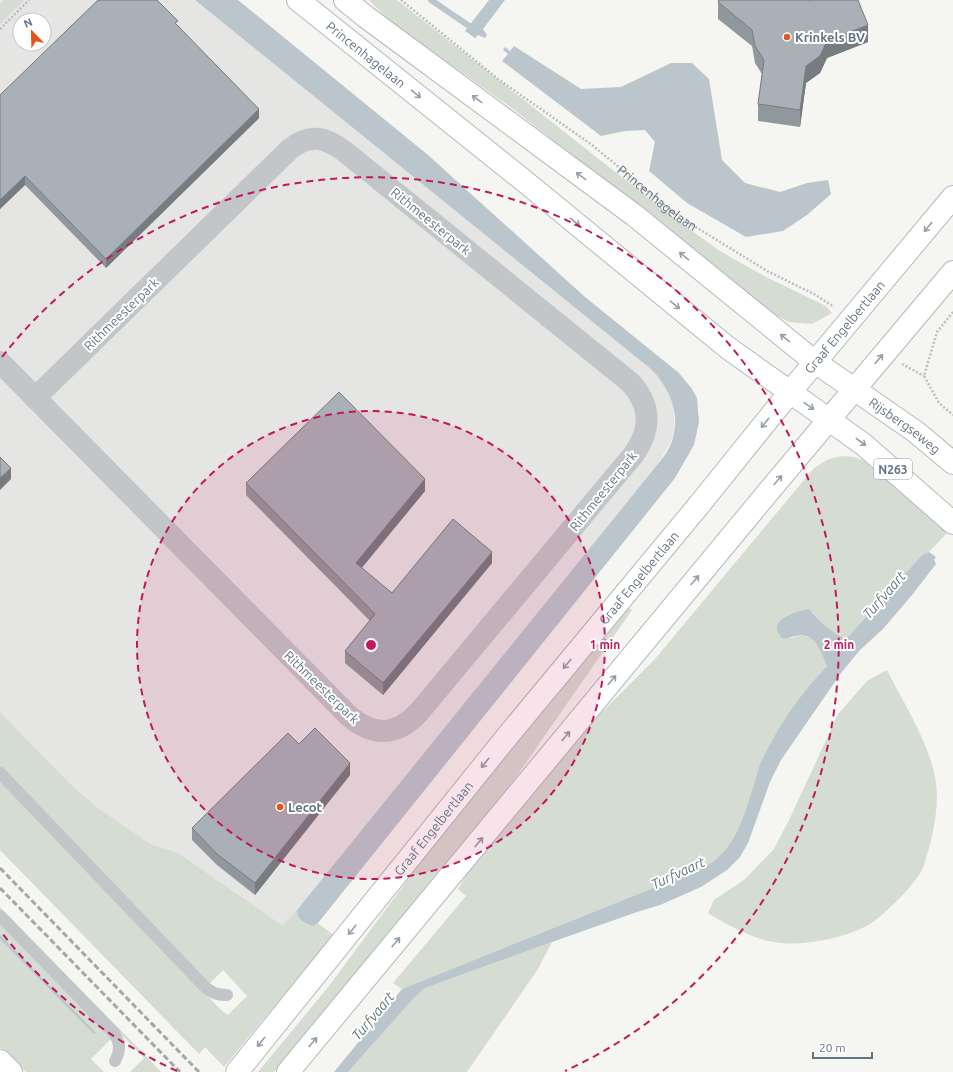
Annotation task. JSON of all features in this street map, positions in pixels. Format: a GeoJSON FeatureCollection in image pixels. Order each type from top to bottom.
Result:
{"type":"FeatureCollection","features":[{"type":"Feature","properties":{"kind":"main road","name":"Princenhagelaan"},"geometry":{"type":"LineString","coordinates":[[298,0],[529,185],[728,348],[790,392]]}},
{"type":"Feature","properties":{"kind":"main road"},"geometry":{"type":"LineString","coordinates":[[345,0],[634,215],[815,362]]}},
{"type":"Feature","properties":{"kind":"main road","name":"Graaf Engelbertlaan"},"geometry":{"type":"LineString","coordinates":[[237,1072],[495,751],[699,505],[790,392],[953,197]]}},
{"type":"Feature","properties":{"kind":"main road"},"geometry":{"type":"LineString","coordinates":[[288,1072],[854,389],[953,272]]}},
{"type":"Feature","properties":{"kind":"main road","name":"Rijsbergseweg"},"geometry":{"type":"LineString","coordinates":[[815,362],[916,432],[953,463]]}},
{"type":"Feature","properties":{"kind":"main road","name":"N263"},"geometry":{"type":"LineString","coordinates":[[790,392],[863,444],[953,523]]}},
{"type":"Feature","properties":{"kind":"main road"},"geometry":{"type":"LineString","coordinates":[[0,1061],[11,1072]]}},
{"type":"Feature","properties":{"kind":"street","name":"Rithmeesterpark"},"geometry":{"type":"LineString","coordinates":[[0,362],[35,398],[349,716],[364,728],[373,731],[393,730],[403,726],[412,720],[419,712],[634,454],[644,436],[647,416],[646,407],[642,398],[631,383],[344,151],[331,142],[317,139],[302,142],[290,149],[35,398]]}},
{"type":"Feature","properties":{"kind":"lane"},"geometry":{"type":"LineString","coordinates":[[0,773],[204,986],[219,995],[227,995]]}},
{"type":"Feature","properties":{"kind":"lane"},"geometry":{"type":"LineString","coordinates":[[0,916],[114,1033],[120,1046],[119,1053],[115,1061]]}},
{"type":"Feature","properties":{"kind":"path"},"geometry":{"type":"LineString","coordinates":[[0,29],[29,0]]}},
{"type":"Feature","properties":{"kind":"path","name":"Princenhagelaan"},"geometry":{"type":"LineString","coordinates":[[402,0],[498,78],[592,145],[678,216],[767,271],[814,294],[850,321]]}},
{"type":"Feature","properties":{"kind":"path"},"geometry":{"type":"LineString","coordinates":[[924,376],[937,332],[953,312]]}},
{"type":"Feature","properties":{"kind":"path"},"geometry":{"type":"LineString","coordinates":[[886,351],[904,366],[924,376],[939,403],[953,415]]}},
{"type":"Feature","properties":{"kind":"shaded area"},"geometry":{"type":"Polygon","coordinates":[[[0,0],[195,0],[652,370],[662,381],[673,404],[675,430],[671,442],[657,465],[284,926],[223,967],[0,766],[0,0]]]}},
{"type":"Feature","properties":{"kind":"shaded area"},"geometry":{"type":"Polygon","coordinates":[[[4,0],[24,0],[0,24],[0,4],[4,0]]]}},
{"type":"Feature","properties":{"kind":"shaded area"},"geometry":{"type":"Polygon","coordinates":[[[195,0],[238,0],[428,155],[585,297],[679,373],[692,389],[697,398],[699,422],[694,445],[675,478],[318,923],[313,926],[302,921],[298,916],[297,910],[668,451],[674,431],[674,412],[669,394],[652,370],[195,0]]]}},
{"type":"Feature","properties":{"kind":"shaded area"},"geometry":{"type":"Polygon","coordinates":[[[369,0],[397,0],[670,215],[720,251],[762,275],[826,306],[832,313],[812,324],[789,322],[775,315],[678,237],[513,109],[397,28],[369,0]]]}},
{"type":"Feature","properties":{"kind":"shaded area"},"geometry":{"type":"Polygon","coordinates":[[[489,0],[505,0],[483,29],[487,35],[485,38],[478,35],[475,38],[465,31],[489,0]]]}},
{"type":"Feature","properties":{"kind":"shaded area"},"geometry":{"type":"Polygon","coordinates":[[[514,46],[581,89],[621,87],[671,63],[692,63],[709,79],[722,160],[745,183],[780,192],[807,183],[828,180],[831,194],[807,215],[783,231],[746,237],[687,203],[649,171],[655,142],[645,130],[625,131],[601,136],[502,61],[508,54],[503,50],[505,47],[510,51],[514,46]]]}},
{"type":"Feature","properties":{"kind":"shaded area"},"geometry":{"type":"Polygon","coordinates":[[[842,456],[855,457],[864,461],[948,532],[929,552],[922,555],[846,639],[828,629],[809,609],[792,613],[782,619],[778,629],[779,635],[791,638],[802,635],[811,638],[818,645],[827,666],[807,688],[781,724],[760,764],[738,830],[726,848],[719,856],[705,867],[402,989],[393,983],[466,896],[458,889],[474,863],[589,725],[655,659],[814,468],[829,459],[842,456]]]}},
{"type":"Feature","properties":{"kind":"shaded area"},"geometry":{"type":"Polygon","coordinates":[[[929,552],[936,557],[934,560],[936,564],[883,629],[860,650],[841,673],[781,760],[770,782],[748,843],[740,857],[727,870],[701,887],[660,905],[425,988],[413,999],[348,1072],[334,1072],[402,989],[697,870],[708,865],[719,856],[738,830],[746,810],[760,764],[781,724],[807,688],[827,666],[821,652],[812,639],[807,636],[798,635],[783,639],[778,633],[777,627],[779,622],[796,612],[809,609],[826,626],[846,639],[922,555],[929,552]]]}},
{"type":"Feature","properties":{"kind":"shaded area"},"geometry":{"type":"Polygon","coordinates":[[[628,607],[632,610],[505,793],[274,1072],[258,1072],[329,986],[423,859],[478,788],[628,607]]]}},
{"type":"Feature","properties":{"kind":"shaded area"},"geometry":{"type":"Polygon","coordinates":[[[887,670],[908,709],[927,750],[935,777],[937,796],[936,816],[927,855],[923,868],[917,878],[899,899],[873,922],[850,933],[808,943],[780,943],[768,941],[752,936],[722,922],[708,913],[714,900],[744,880],[774,849],[791,816],[838,714],[867,681],[887,670]]]}},
{"type":"Feature","properties":{"kind":"shaded area"},"geometry":{"type":"Polygon","coordinates":[[[0,712],[70,784],[99,809],[152,845],[178,853],[283,926],[297,910],[297,914],[301,920],[307,924],[318,923],[333,935],[224,1067],[205,1047],[199,1054],[0,850],[0,779],[221,1010],[228,1015],[247,996],[223,970],[209,984],[0,768],[0,712]]]}},
{"type":"Feature","properties":{"kind":"shaded area"},"geometry":{"type":"Polygon","coordinates":[[[0,907],[161,1072],[130,1072],[144,1058],[0,910],[0,907]]]}},
{"type":"Feature","properties":{"kind":"shaded area"},"geometry":{"type":"Polygon","coordinates":[[[0,922],[112,1038],[91,1059],[104,1072],[26,1072],[0,1047],[0,922]]]}},
{"type":"Feature","properties":{"kind":"shaded area"},"geometry":{"type":"Polygon","coordinates":[[[0,935],[96,1033],[94,1034],[0,939],[0,935]]]}},
{"type":"Feature","properties":{"kind":"shaded area"},"geometry":{"type":"Polygon","coordinates":[[[552,942],[538,969],[467,1072],[348,1072],[413,999],[425,988],[552,942]]]}},
{"type":"Feature","properties":{"kind":"building"},"geometry":{"type":"Polygon","coordinates":[[[98,0],[157,0],[178,21],[175,23],[259,109],[106,259],[25,176],[0,200],[0,95],[44,52],[52,52],[52,45],[98,0]]]}},
{"type":"Feature","properties":{"kind":"building"},"geometry":{"type":"Polygon","coordinates":[[[719,0],[858,0],[868,25],[827,41],[820,56],[806,66],[800,110],[758,104],[764,60],[755,46],[752,30],[718,2],[719,0]]]}},
{"type":"Feature","properties":{"kind":"building"},"geometry":{"type":"Polygon","coordinates":[[[339,392],[425,479],[356,563],[392,593],[453,519],[492,552],[383,683],[345,651],[375,614],[246,483],[339,392]]]}},
{"type":"Feature","properties":{"kind":"building"},"geometry":{"type":"Polygon","coordinates":[[[0,457],[11,468],[0,478],[0,457]]]}},
{"type":"Feature","properties":{"kind":"building"},"geometry":{"type":"Polygon","coordinates":[[[315,728],[350,763],[255,883],[217,854],[192,828],[288,733],[299,744],[315,728]]]}},
{"type":"Feature","properties":{"kind":"waterway"},"geometry":{"type":"LineString","coordinates":[[431,0],[475,30]]}},
{"type":"Feature","properties":{"kind":"railway"},"geometry":{"type":"LineString","coordinates":[[0,868],[199,1072]]}},
{"type":"Feature","properties":{"kind":"railway"},"geometry":{"type":"LineString","coordinates":[[0,888],[180,1072]]}},
{"type":"Feature","properties":{"kind":"place","name":"Krinkels BV"},"geometry":{"type":"Point","coordinates":[787,37]}},
{"type":"Feature","properties":{"kind":"place","name":"Lecot"},"geometry":{"type":"Point","coordinates":[280,807]}},
{"type":"Feature","properties":{"kind":"water label","name":"Turfvaart"},"geometry":{"type":"Point","coordinates":[884,595]}},
{"type":"Feature","properties":{"kind":"water label","name":"Turfvaart"},"geometry":{"type":"Point","coordinates":[678,873]}},
{"type":"Feature","properties":{"kind":"water label","name":"Turfvaart"},"geometry":{"type":"Point","coordinates":[373,1016]}}]}
